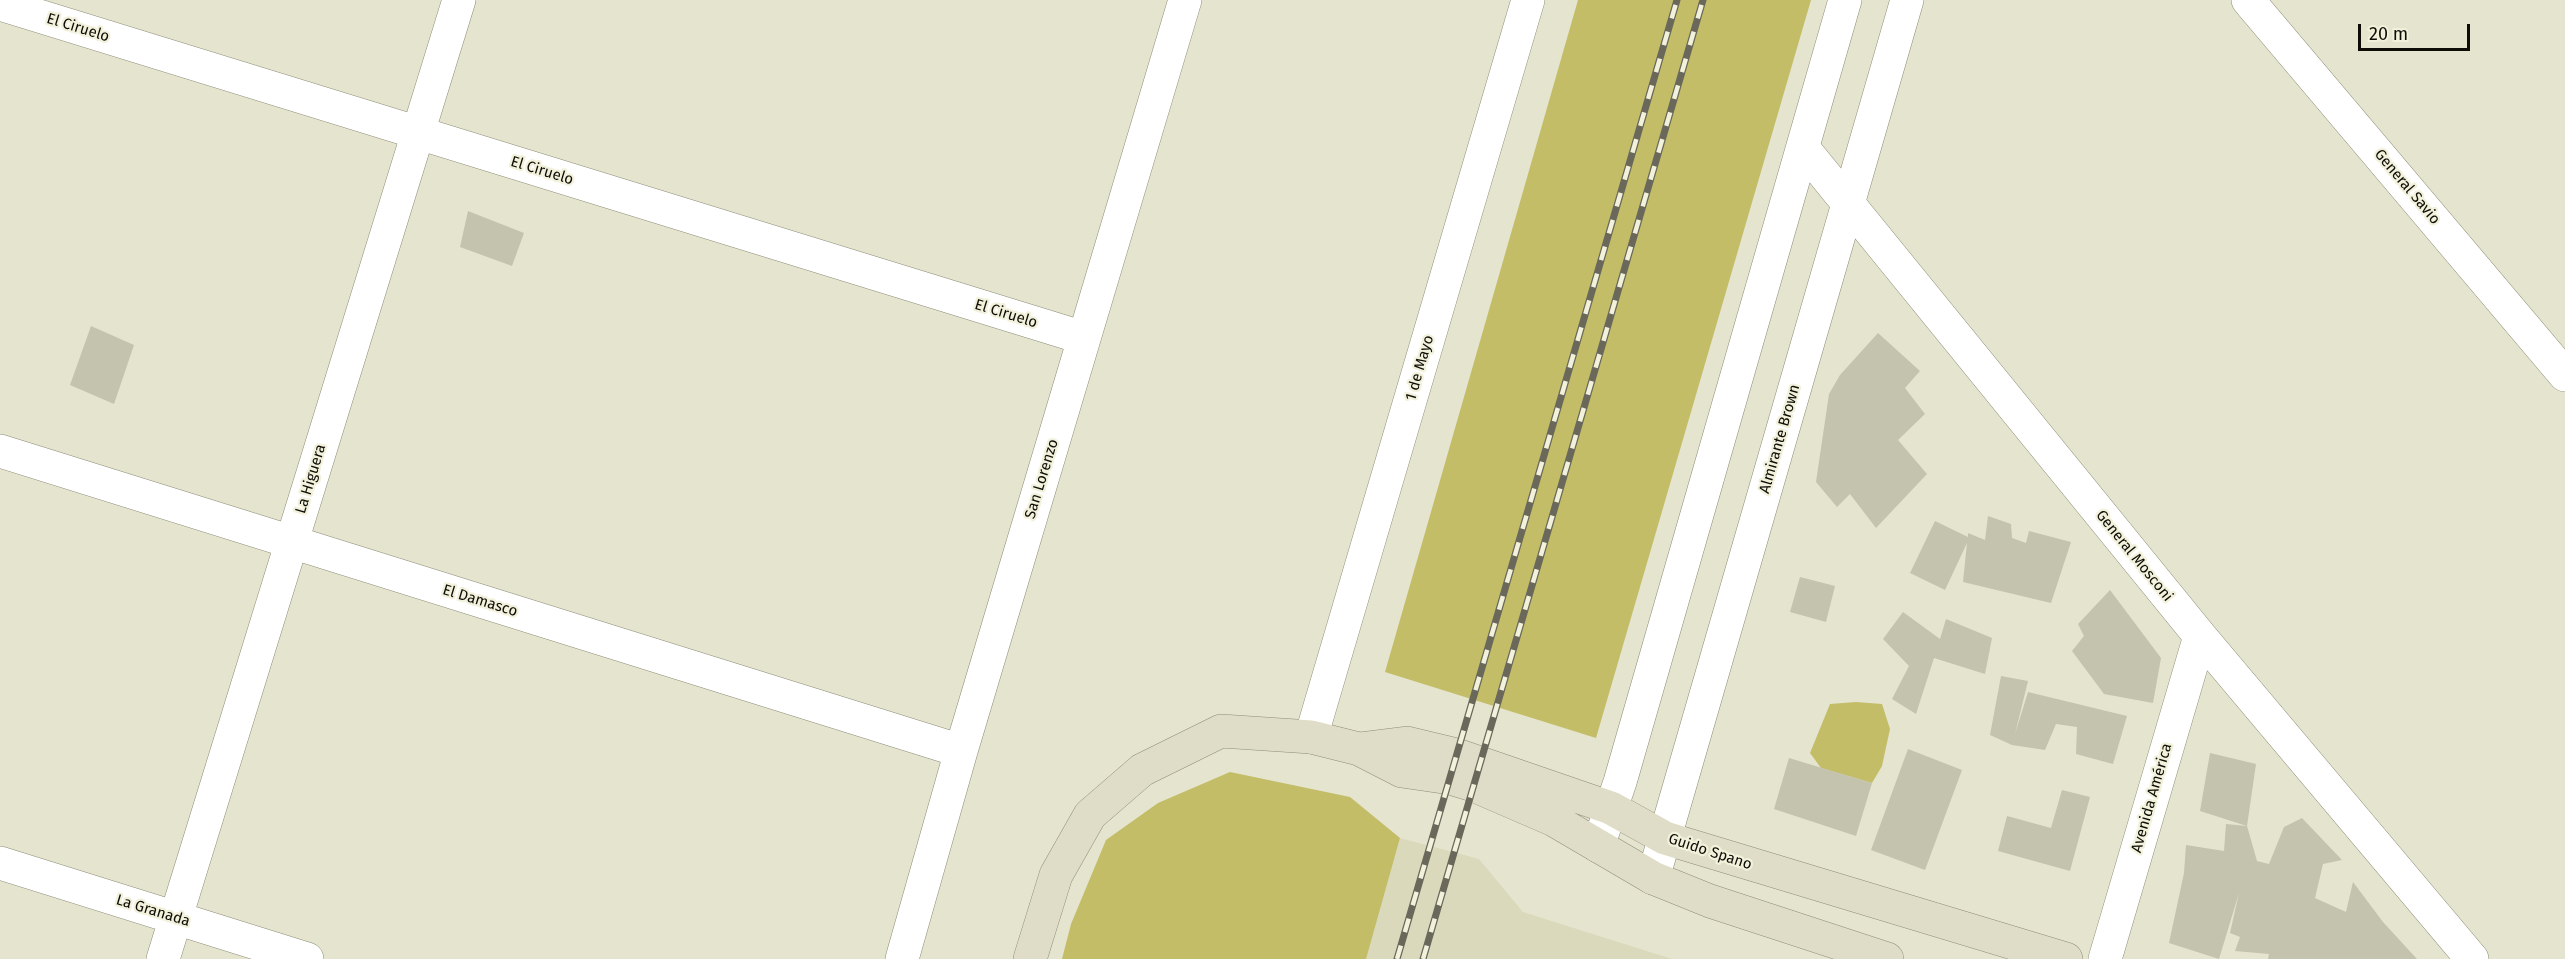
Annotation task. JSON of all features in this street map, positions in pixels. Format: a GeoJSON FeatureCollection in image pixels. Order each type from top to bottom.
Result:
{"type":"FeatureCollection","features":[{"type":"Feature","properties":{"kind":"main road","name":"Guido Spano"},"geometry":{"type":"LineString","coordinates":[[1030,959],[1056,875],[1090,815],[1142,770],[1221,731],[1311,736],[1359,749],[1402,771],[1450,778],[1473,785],[1554,820],[1653,878],[1710,901],[1887,959]]}},
{"type":"Feature","properties":{"kind":"main road","name":"Guido Spano"},"geometry":{"type":"LineString","coordinates":[[1359,749],[1407,743],[1456,755],[1611,808],[1665,838],[2066,959]]}},
{"type":"Feature","properties":{"kind":"street","name":"La Higuera"},"geometry":{"type":"LineString","coordinates":[[163,959],[459,0]]}},
{"type":"Feature","properties":{"kind":"street","name":"San Lorenzo"},"geometry":{"type":"LineString","coordinates":[[902,959],[961,751],[1185,0]]}},
{"type":"Feature","properties":{"kind":"street","name":"1 de Mayo"},"geometry":{"type":"LineString","coordinates":[[1311,736],[1528,0]]}},
{"type":"Feature","properties":{"kind":"street"},"geometry":{"type":"LineString","coordinates":[[1598,846],[1611,808],[1845,0]]}},
{"type":"Feature","properties":{"kind":"street","name":"Almirante Brown"},"geometry":{"type":"LineString","coordinates":[[1653,878],[1907,0]]}},
{"type":"Feature","properties":{"kind":"street","name":"General Savio"},"geometry":{"type":"LineString","coordinates":[[2248,0],[2565,375]]}},
{"type":"Feature","properties":{"kind":"street","name":"El Ciruelo"},"geometry":{"type":"LineString","coordinates":[[0,4],[1084,338]]}},
{"type":"Feature","properties":{"kind":"street","name":"General Mosconi"},"geometry":{"type":"LineString","coordinates":[[1803,148],[2199,636],[2472,959]]}},
{"type":"Feature","properties":{"kind":"street","name":"El Damasco"},"geometry":{"type":"LineString","coordinates":[[0,451],[961,751]]}},
{"type":"Feature","properties":{"kind":"street","name":"Avenida América"},"geometry":{"type":"LineString","coordinates":[[2105,959],[2199,636]]}},
{"type":"Feature","properties":{"kind":"street","name":"La Granada"},"geometry":{"type":"LineString","coordinates":[[0,864],[307,959]]}},
{"type":"Feature","properties":{"kind":"shaded area"},"geometry":{"type":"Polygon","coordinates":[[[1578,0],[1811,0],[1596,738],[1385,672],[1578,0]]]}},
{"type":"Feature","properties":{"kind":"shaded area"},"geometry":{"type":"Polygon","coordinates":[[[1856,702],[1882,704],[1890,729],[1882,766],[1872,783],[1821,768],[1810,753],[1830,704],[1856,702]]]}},
{"type":"Feature","properties":{"kind":"shaded area"},"geometry":{"type":"Polygon","coordinates":[[[1230,772],[1350,797],[1400,838],[1366,959],[1062,959],[1071,924],[1106,840],[1158,803],[1230,772]]]}},
{"type":"Feature","properties":{"kind":"shaded area"},"geometry":{"type":"Polygon","coordinates":[[[1400,838],[1479,859],[1523,912],[1672,959],[1365,959],[1400,838]]]}},
{"type":"Feature","properties":{"kind":"building"},"geometry":{"type":"Polygon","coordinates":[[[468,211],[524,233],[512,266],[460,247],[468,211]]]}},
{"type":"Feature","properties":{"kind":"building"},"geometry":{"type":"Polygon","coordinates":[[[91,326],[134,345],[114,404],[70,385],[91,326]]]}},
{"type":"Feature","properties":{"kind":"building"},"geometry":{"type":"Polygon","coordinates":[[[1878,333],[1920,371],[1905,388],[1925,414],[1898,440],[1927,474],[1876,528],[1850,494],[1837,507],[1816,482],[1829,394],[1840,375],[1878,333]]]}},
{"type":"Feature","properties":{"kind":"building"},"geometry":{"type":"Polygon","coordinates":[[[1988,516],[2011,524],[2012,538],[2026,543],[2029,531],[2071,542],[2051,603],[1963,582],[1967,543],[1945,590],[1910,573],[1935,521],[1968,537],[1968,533],[1985,540],[1988,516]]]}},
{"type":"Feature","properties":{"kind":"building"},"geometry":{"type":"Polygon","coordinates":[[[1800,577],[1835,586],[1826,622],[1790,612],[1800,577]]]}},
{"type":"Feature","properties":{"kind":"building"},"geometry":{"type":"Polygon","coordinates":[[[2110,590],[2161,658],[2153,703],[2104,694],[2072,651],[2084,636],[2078,624],[2110,590]]]}},
{"type":"Feature","properties":{"kind":"building"},"geometry":{"type":"Polygon","coordinates":[[[1903,612],[1940,639],[1946,619],[1992,638],[1985,674],[1934,658],[1916,714],[1892,699],[1909,666],[1883,639],[1903,612]]]}},
{"type":"Feature","properties":{"kind":"building"},"geometry":{"type":"Polygon","coordinates":[[[2001,676],[2028,681],[2015,734],[2028,692],[2127,716],[2113,764],[2076,754],[2077,727],[2056,724],[2045,750],[2012,745],[1990,735],[2001,676]]]}},
{"type":"Feature","properties":{"kind":"building"},"geometry":{"type":"Polygon","coordinates":[[[1908,749],[1962,770],[1925,870],[1871,850],[1908,749]]]}},
{"type":"Feature","properties":{"kind":"building"},"geometry":{"type":"Polygon","coordinates":[[[2210,753],[2256,764],[2247,826],[2200,811],[2210,753]]]}},
{"type":"Feature","properties":{"kind":"building"},"geometry":{"type":"Polygon","coordinates":[[[1789,758],[1872,783],[1856,836],[1774,809],[1789,758]]]}},
{"type":"Feature","properties":{"kind":"building"},"geometry":{"type":"Polygon","coordinates":[[[2062,790],[2090,797],[2070,871],[1998,851],[2007,816],[2051,828],[2062,790]]]}},
{"type":"Feature","properties":{"kind":"building"},"geometry":{"type":"Polygon","coordinates":[[[2302,818],[2342,860],[2323,864],[2315,898],[2346,912],[2353,882],[2383,922],[2417,959],[2268,959],[2269,954],[2235,951],[2240,937],[2230,933],[2239,893],[2219,959],[2169,943],[2184,873],[2186,845],[2224,851],[2226,824],[2247,826],[2257,861],[2269,864],[2284,827],[2302,818]]]}},
{"type":"Feature","properties":{"kind":"railway"},"geometry":{"type":"LineString","coordinates":[[1397,959],[1677,0]]}},
{"type":"Feature","properties":{"kind":"railway"},"geometry":{"type":"LineString","coordinates":[[1423,959],[1703,0]]}}]}
